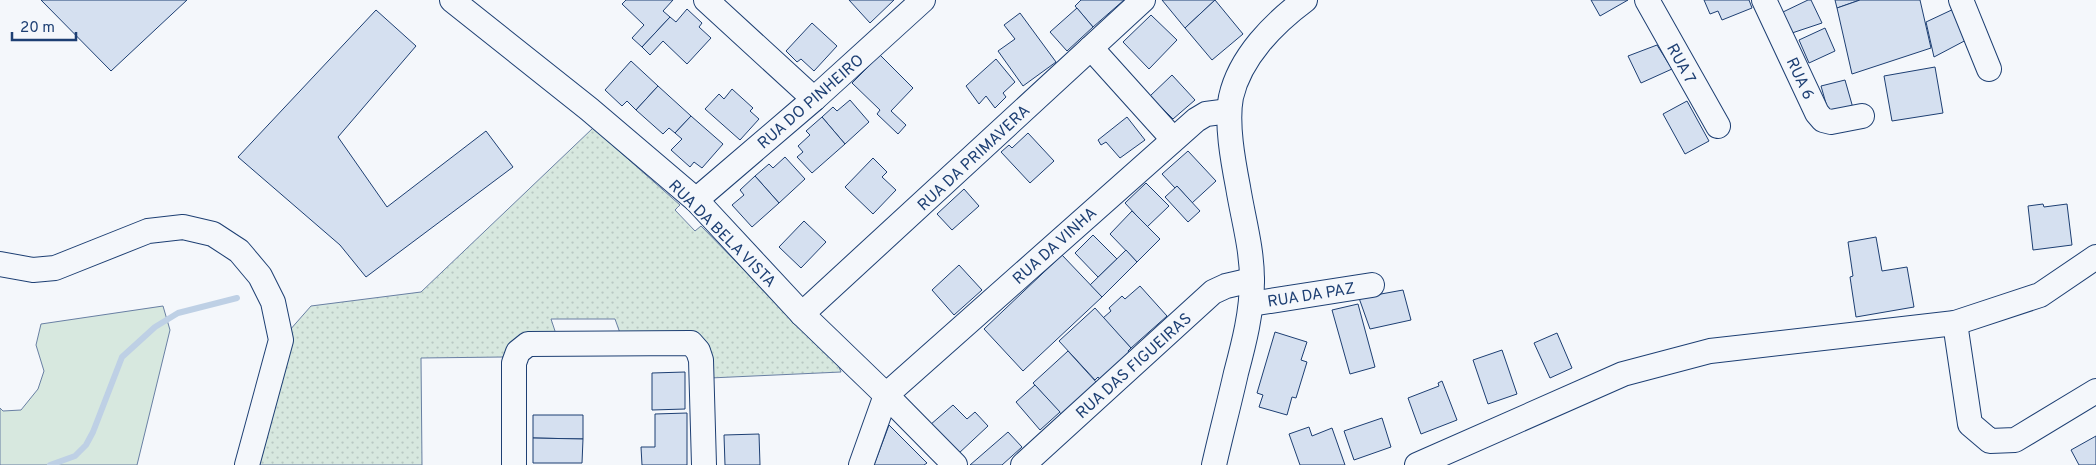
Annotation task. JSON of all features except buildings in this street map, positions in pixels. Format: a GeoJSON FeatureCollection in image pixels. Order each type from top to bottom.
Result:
{"type":"FeatureCollection","features":[{"type":"Feature","properties":{"kind":"street","name":"RUA DA BELA VISTA"},"geometry":{"type":"LineString","coordinates":[[452,0],[590,109],[696,200],[802,314],[886,395],[954,465]]}},
{"type":"Feature","properties":{"kind":"street"},"geometry":{"type":"LineString","coordinates":[[706,0],[814,99]]}},
{"type":"Feature","properties":{"kind":"street","name":"RUA DO PINHEIRO"},"geometry":{"type":"LineString","coordinates":[[696,200],[814,99],[923,0]]}},
{"type":"Feature","properties":{"kind":"street","name":"RUA DA PRIMAVERA"},"geometry":{"type":"LineString","coordinates":[[802,314],[1143,0]]}},
{"type":"Feature","properties":{"kind":"street"},"geometry":{"type":"LineString","coordinates":[[1214,465],[1251,304],[1252,280],[1248,231],[1238,187],[1232,147],[1230,111],[1237,79],[1248,60],[1265,36],[1289,12],[1305,0]]}},
{"type":"Feature","properties":{"kind":"street","name":"RUA 7"},"geometry":{"type":"LineString","coordinates":[[1646,0],[1718,126]]}},
{"type":"Feature","properties":{"kind":"street","name":"RUA 6"},"geometry":{"type":"LineString","coordinates":[[1764,0],[1817,113],[1823,120],[1831,122],[1862,116]]}},
{"type":"Feature","properties":{"kind":"street"},"geometry":{"type":"LineString","coordinates":[[1961,0],[1989,69]]}},
{"type":"Feature","properties":{"kind":"street"},"geometry":{"type":"LineString","coordinates":[[1092,48],[1174,138]]}},
{"type":"Feature","properties":{"kind":"street","name":"RUA DA VINHA"},"geometry":{"type":"LineString","coordinates":[[886,395],[1174,138],[1206,114],[1230,111]]}},
{"type":"Feature","properties":{"kind":"street"},"geometry":{"type":"LineString","coordinates":[[0,264],[33,270],[55,268],[148,231],[182,227],[213,234],[239,251],[260,276],[264,284],[272,302],[281,340],[247,465]]}},
{"type":"Feature","properties":{"kind":"street"},"geometry":{"type":"LineString","coordinates":[[1417,465],[1633,371],[1710,351],[1955,323],[2040,295],[2096,257]]}},
{"type":"Feature","properties":{"kind":"street","name":"RUA DAS FIGUEIRAS"},"geometry":{"type":"LineString","coordinates":[[1023,465],[1213,292],[1226,286],[1252,280]]}},
{"type":"Feature","properties":{"kind":"street","name":"RUA DA PAZ"},"geometry":{"type":"LineString","coordinates":[[1251,304],[1372,285]]}},
{"type":"Feature","properties":{"kind":"street"},"geometry":{"type":"LineString","coordinates":[[1955,323],[1970,424],[1990,441],[2015,440],[2096,390]]}},
{"type":"Feature","properties":{"kind":"street"},"geometry":{"type":"LineString","coordinates":[[514,465],[514,363],[518,352],[528,344],[691,343],[698,351],[701,360],[704,465]]}},
{"type":"Feature","properties":{"kind":"street"},"geometry":{"type":"LineString","coordinates":[[862,465],[886,395]]}},
{"type":"Feature","properties":{"kind":"shaded area"},"geometry":{"type":"Polygon","coordinates":[[[593,128],[680,205],[675,210],[695,231],[701,226],[839,367],[841,372],[710,378],[711,355],[708,343],[689,331],[620,333],[615,319],[551,319],[556,334],[524,335],[512,342],[503,357],[421,358],[422,465],[256,465],[289,331],[311,306],[421,292],[593,128]]]}},
{"type":"Feature","properties":{"kind":"shaded area"},"geometry":{"type":"Polygon","coordinates":[[[163,306],[170,330],[137,465],[0,465],[0,408],[3,411],[21,410],[38,389],[44,371],[36,345],[41,324],[163,306]]]}},
{"type":"Feature","properties":{"kind":"waterway"},"geometry":{"type":"LineString","coordinates":[[50,465],[75,456],[86,445],[93,432],[122,357],[155,327],[178,313],[237,298]]}}]}
